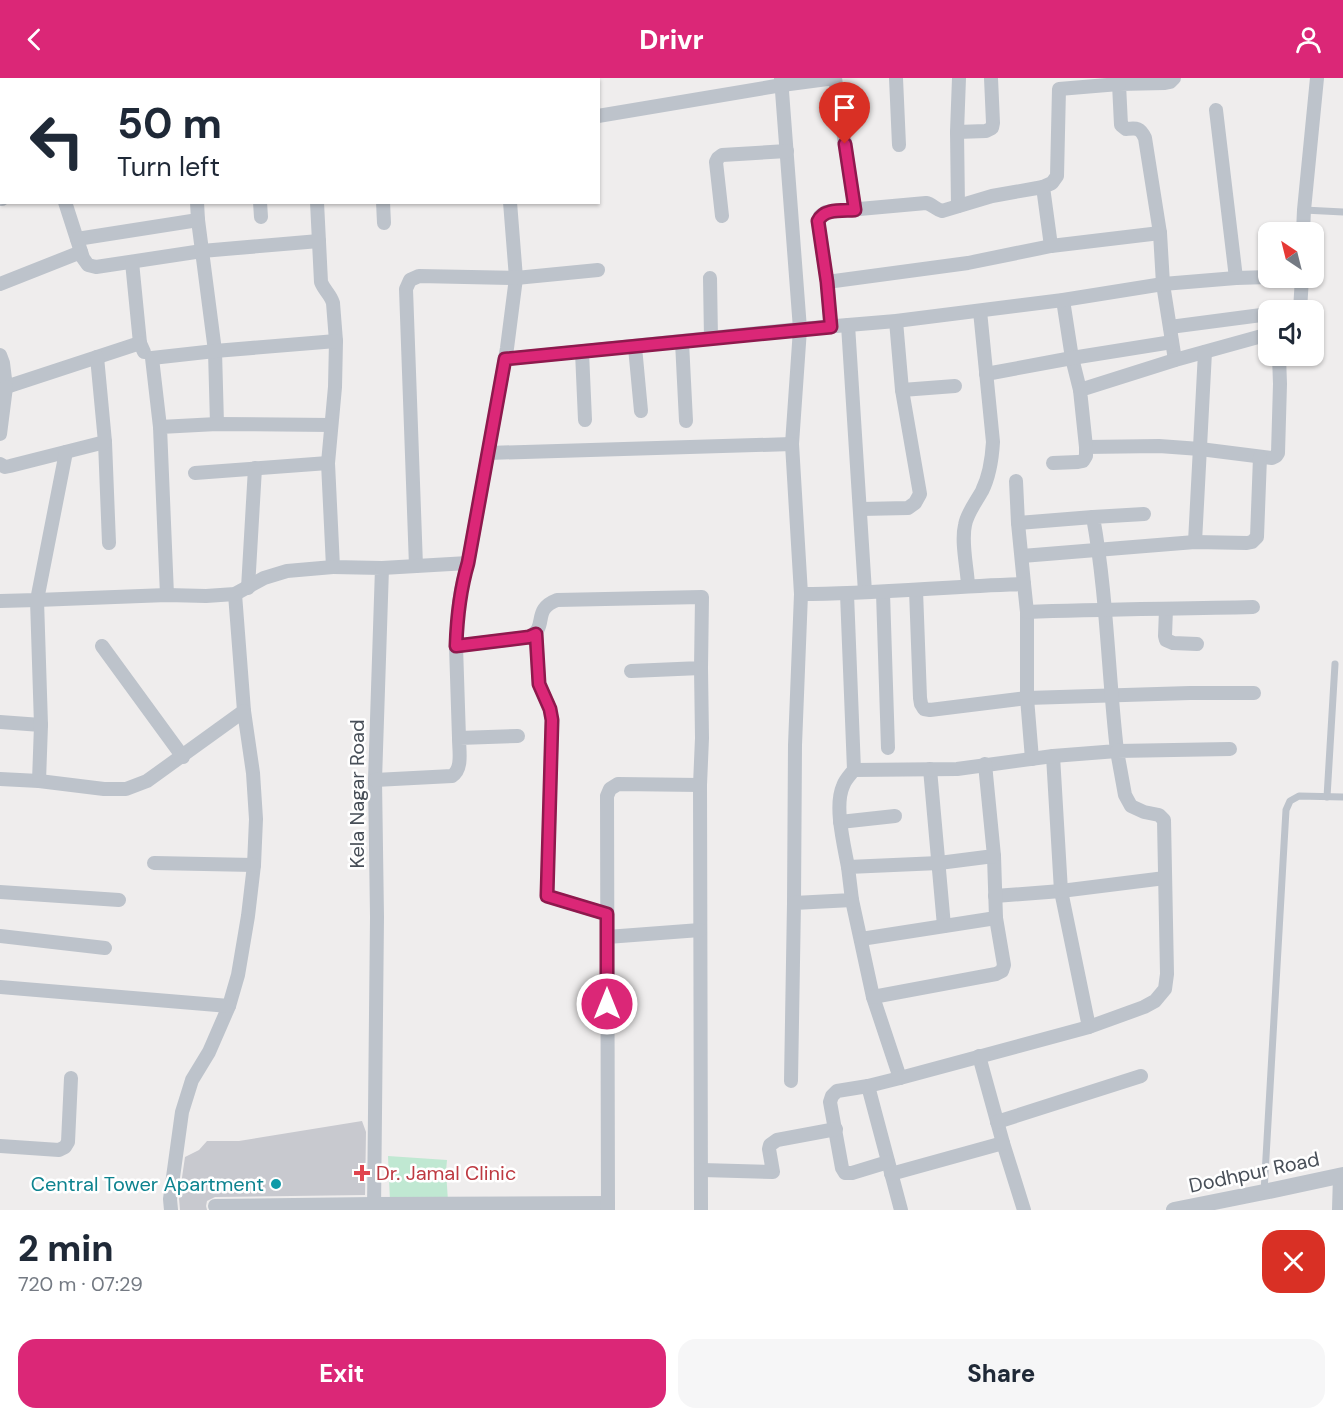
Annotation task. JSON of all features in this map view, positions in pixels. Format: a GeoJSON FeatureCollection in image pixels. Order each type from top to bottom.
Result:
{"type":"FeatureCollection","features":[{"type":"Feature","properties":{"kind":"street"},"geometry":{"type":"LineString","coordinates":[[600,116],[782,82],[835,78],[855,210]]}},
{"type":"Feature","properties":{"kind":"street"},"geometry":{"type":"LineString","coordinates":[[896,78],[899,146]]}},
{"type":"Feature","properties":{"kind":"street"},"geometry":{"type":"LineString","coordinates":[[958,206],[959,78]]}},
{"type":"Feature","properties":{"kind":"street"},"geometry":{"type":"LineString","coordinates":[[957,132],[986,131],[992,128],[991,78]]}},
{"type":"Feature","properties":{"kind":"street"},"geometry":{"type":"LineString","coordinates":[[831,327],[818,221],[820,216],[826,212],[926,203],[942,211],[992,196],[1043,188],[1052,183],[1057,176],[1059,83],[1119,81],[1165,83],[1174,78]]}},
{"type":"Feature","properties":{"kind":"street"},"geometry":{"type":"LineString","coordinates":[[1303,222],[1317,78]]}},
{"type":"Feature","properties":{"kind":"street"},"geometry":{"type":"LineString","coordinates":[[1119,81],[1121,125],[1126,129],[1136,128],[1142,132],[1144,138],[1160,233],[1163,284],[1174,360]]}},
{"type":"Feature","properties":{"kind":"street"},"geometry":{"type":"LineString","coordinates":[[782,82],[800,329],[792,444],[801,594],[795,745],[791,1081]]}},
{"type":"Feature","properties":{"kind":"street"},"geometry":{"type":"LineString","coordinates":[[1216,110],[1236,278]]}},
{"type":"Feature","properties":{"kind":"street"},"geometry":{"type":"LineString","coordinates":[[722,216],[716,162],[718,158],[722,155],[787,151]]}},
{"type":"Feature","properties":{"kind":"street"},"geometry":{"type":"LineString","coordinates":[[1043,188],[1052,246]]}},
{"type":"Feature","properties":{"kind":"street"},"geometry":{"type":"LineString","coordinates":[[66,204],[83,258],[88,265],[96,267],[202,251],[319,241]]}},
{"type":"Feature","properties":{"kind":"street"},"geometry":{"type":"LineString","coordinates":[[197,204],[215,351],[217,424]]}},
{"type":"Feature","properties":{"kind":"street"},"geometry":{"type":"LineString","coordinates":[[317,204],[321,282],[323,289],[332,298],[336,341],[335,387],[328,463],[333,567]]}},
{"type":"Feature","properties":{"kind":"street"},"geometry":{"type":"LineString","coordinates":[[383,204],[384,223]]}},
{"type":"Feature","properties":{"kind":"street"},"geometry":{"type":"LineString","coordinates":[[375,780],[452,776],[459,768],[457,616],[505,359],[516,278],[510,204]]}},
{"type":"Feature","properties":{"kind":"street"},"geometry":{"type":"LineString","coordinates":[[0,284],[79,245],[198,220]]}},
{"type":"Feature","properties":{"kind":"street"},"geometry":{"type":"LineString","coordinates":[[827,282],[968,263],[1052,246],[1160,233]]}},
{"type":"Feature","properties":{"kind":"street"},"geometry":{"type":"LineString","coordinates":[[132,262],[140,343],[145,353],[152,358],[336,341]]}},
{"type":"Feature","properties":{"kind":"street"},"geometry":{"type":"LineString","coordinates":[[416,566],[406,289],[410,280],[419,276],[516,278],[598,270]]}},
{"type":"Feature","properties":{"kind":"street"},"geometry":{"type":"LineString","coordinates":[[505,359],[896,321],[1063,300],[1163,284],[1258,277]]}},
{"type":"Feature","properties":{"kind":"street"},"geometry":{"type":"LineString","coordinates":[[710,279],[711,339]]}},
{"type":"Feature","properties":{"kind":"street"},"geometry":{"type":"LineString","coordinates":[[1053,463],[1083,461],[1086,456],[1080,390],[1063,300]]}},
{"type":"Feature","properties":{"kind":"street"},"geometry":{"type":"LineString","coordinates":[[968,585],[963,535],[965,522],[989,475],[993,442],[980,311]]}},
{"type":"Feature","properties":{"kind":"street"},"geometry":{"type":"LineString","coordinates":[[1170,327],[1258,315]]}},
{"type":"Feature","properties":{"kind":"street"},"geometry":{"type":"LineString","coordinates":[[861,509],[908,508],[915,504],[920,494],[902,390],[896,321]]}},
{"type":"Feature","properties":{"kind":"street"},"geometry":{"type":"LineString","coordinates":[[849,325],[865,592]]}},
{"type":"Feature","properties":{"kind":"street"},"geometry":{"type":"LineString","coordinates":[[1080,390],[1174,360],[1258,337]]}},
{"type":"Feature","properties":{"kind":"street"},"geometry":{"type":"LineString","coordinates":[[682,342],[686,421]]}},
{"type":"Feature","properties":{"kind":"street"},"geometry":{"type":"LineString","coordinates":[[986,374],[1072,357],[1172,342]]}},
{"type":"Feature","properties":{"kind":"street"},"geometry":{"type":"LineString","coordinates":[[6,387],[140,343]]}},
{"type":"Feature","properties":{"kind":"street"},"geometry":{"type":"LineString","coordinates":[[635,347],[641,411]]}},
{"type":"Feature","properties":{"kind":"street"},"geometry":{"type":"LineString","coordinates":[[582,352],[585,420]]}},
{"type":"Feature","properties":{"kind":"street"},"geometry":{"type":"LineString","coordinates":[[1195,542],[1204,352]]}},
{"type":"Feature","properties":{"kind":"street"},"geometry":{"type":"LineString","coordinates":[[97,357],[105,442],[109,543]]}},
{"type":"Feature","properties":{"kind":"street"},"geometry":{"type":"LineString","coordinates":[[152,358],[160,427],[167,595]]}},
{"type":"Feature","properties":{"kind":"street"},"geometry":{"type":"LineString","coordinates":[[0,434],[6,387],[1,361]]}},
{"type":"Feature","properties":{"kind":"street"},"geometry":{"type":"LineString","coordinates":[[1086,447],[1159,446],[1272,458],[1278,453],[1279,366]]}},
{"type":"Feature","properties":{"kind":"street"},"geometry":{"type":"LineString","coordinates":[[902,390],[955,386]]}},
{"type":"Feature","properties":{"kind":"street"},"geometry":{"type":"LineString","coordinates":[[160,427],[217,424],[331,425]]}},
{"type":"Feature","properties":{"kind":"street"},"geometry":{"type":"LineString","coordinates":[[0,464],[5,467],[10,466],[105,442]]}},
{"type":"Feature","properties":{"kind":"street"},"geometry":{"type":"LineString","coordinates":[[488,453],[792,444]]}},
{"type":"Feature","properties":{"kind":"street"},"geometry":{"type":"LineString","coordinates":[[39,781],[41,725],[37,600],[66,452]]}},
{"type":"Feature","properties":{"kind":"street"},"geometry":{"type":"LineString","coordinates":[[1022,556],[1195,542],[1252,542],[1257,537],[1260,457]]}},
{"type":"Feature","properties":{"kind":"street"},"geometry":{"type":"LineString","coordinates":[[195,473],[328,463]]}},
{"type":"Feature","properties":{"kind":"street"},"geometry":{"type":"LineString","coordinates":[[248,588],[255,468]]}},
{"type":"Feature","properties":{"kind":"street"},"geometry":{"type":"LineString","coordinates":[[1016,481],[1027,612],[1027,698],[1032,759]]}},
{"type":"Feature","properties":{"kind":"street"},"geometry":{"type":"LineString","coordinates":[[1018,523],[1144,514]]}},
{"type":"Feature","properties":{"kind":"street"},"geometry":{"type":"LineString","coordinates":[[1003,1143],[890,1168],[848,1174],[844,1173],[842,1168],[830,1102],[831,1096],[837,1091],[900,1078],[1089,1027],[1144,1008],[1155,1001],[1165,989],[1167,974],[1164,820],[1160,815],[1144,812],[1131,806],[1125,795],[1110,695],[1105,609],[1099,551],[1092,517]]}},
{"type":"Feature","properties":{"kind":"street"},"geometry":{"type":"LineString","coordinates":[[0,601],[235,594],[264,578],[286,571],[333,567],[382,568],[468,563]]}},
{"type":"Feature","properties":{"kind":"street","name":"Kela Nagar Road"},"geometry":{"type":"LineString","coordinates":[[374,1207],[377,917],[375,780],[382,568]]}},
{"type":"Feature","properties":{"kind":"street"},"geometry":{"type":"LineString","coordinates":[[801,594],[847,594],[968,585],[1024,584]]}},
{"type":"Feature","properties":{"kind":"street"},"geometry":{"type":"LineString","coordinates":[[916,590],[920,698],[924,709],[1027,698],[1254,693]]}},
{"type":"Feature","properties":{"kind":"street"},"geometry":{"type":"LineString","coordinates":[[883,592],[888,748]]}},
{"type":"Feature","properties":{"kind":"street"},"geometry":{"type":"LineString","coordinates":[[171,1210],[170,1199],[182,1112],[192,1080],[209,1052],[229,1006],[238,975],[254,865],[256,819],[254,773],[244,711],[235,594]]}},
{"type":"Feature","properties":{"kind":"street"},"geometry":{"type":"LineString","coordinates":[[847,594],[854,770],[843,787],[840,822],[852,900],[873,997],[900,1078]]}},
{"type":"Feature","properties":{"kind":"street"},"geometry":{"type":"LineString","coordinates":[[607,914],[547,896],[552,720],[550,709],[539,684],[536,634],[543,609],[549,603],[557,600],[702,597],[701,1210]]}},
{"type":"Feature","properties":{"kind":"street"},"geometry":{"type":"LineString","coordinates":[[1027,612],[1253,607]]}},
{"type":"Feature","properties":{"kind":"street"},"geometry":{"type":"LineString","coordinates":[[1166,609],[1166,640],[1173,643],[1197,644]]}},
{"type":"Feature","properties":{"kind":"street"},"geometry":{"type":"LineString","coordinates":[[456,646],[529,637],[536,634]]}},
{"type":"Feature","properties":{"kind":"street"},"geometry":{"type":"LineString","coordinates":[[102,646],[183,757]]}},
{"type":"Feature","properties":{"kind":"street"},"geometry":{"type":"LineString","coordinates":[[631,671],[701,668]]}},
{"type":"Feature","properties":{"kind":"street"},"geometry":{"type":"LineString","coordinates":[[0,779],[126,789],[147,781],[244,711]]}},
{"type":"Feature","properties":{"kind":"street"},"geometry":{"type":"LineString","coordinates":[[0,722],[41,725]]}},
{"type":"Feature","properties":{"kind":"street"},"geometry":{"type":"LineString","coordinates":[[459,738],[518,736]]}},
{"type":"Feature","properties":{"kind":"street"},"geometry":{"type":"LineString","coordinates":[[854,770],[957,769],[1053,756],[1117,751],[1230,749]]}},
{"type":"Feature","properties":{"kind":"street"},"geometry":{"type":"LineString","coordinates":[[1053,756],[1061,891],[1089,1027]]}},
{"type":"Feature","properties":{"kind":"street"},"geometry":{"type":"LineString","coordinates":[[873,997],[1002,971],[1004,965],[996,918],[994,856],[985,764]]}},
{"type":"Feature","properties":{"kind":"street"},"geometry":{"type":"LineString","coordinates":[[930,770],[944,926]]}},
{"type":"Feature","properties":{"kind":"street"},"geometry":{"type":"LineString","coordinates":[[215,1206],[608,1207],[607,796],[610,789],[618,784],[700,785]]}},
{"type":"Feature","properties":{"kind":"street"},"geometry":{"type":"LineString","coordinates":[[840,822],[895,816]]}},
{"type":"Feature","properties":{"kind":"street"},"geometry":{"type":"LineString","coordinates":[[848,867],[939,863],[994,856]]}},
{"type":"Feature","properties":{"kind":"street"},"geometry":{"type":"LineString","coordinates":[[154,863],[254,865]]}},
{"type":"Feature","properties":{"kind":"street"},"geometry":{"type":"LineString","coordinates":[[995,896],[1061,891],[1165,878]]}},
{"type":"Feature","properties":{"kind":"street"},"geometry":{"type":"LineString","coordinates":[[0,892],[119,900]]}},
{"type":"Feature","properties":{"kind":"street"},"geometry":{"type":"LineString","coordinates":[[794,903],[852,900]]}},
{"type":"Feature","properties":{"kind":"street"},"geometry":{"type":"LineString","coordinates":[[861,939],[996,918]]}},
{"type":"Feature","properties":{"kind":"street"},"geometry":{"type":"LineString","coordinates":[[607,937],[700,930]]}},
{"type":"Feature","properties":{"kind":"street"},"geometry":{"type":"LineString","coordinates":[[0,936],[105,948]]}},
{"type":"Feature","properties":{"kind":"street"},"geometry":{"type":"LineString","coordinates":[[0,987],[229,1006]]}},
{"type":"Feature","properties":{"kind":"street"},"geometry":{"type":"LineString","coordinates":[[979,1056],[1024,1210]]}},
{"type":"Feature","properties":{"kind":"street"},"geometry":{"type":"LineString","coordinates":[[997,1122],[1142,1076]]}},
{"type":"Feature","properties":{"kind":"street"},"geometry":{"type":"LineString","coordinates":[[0,1146],[59,1150],[65,1147],[68,1142],[71,1078]]}},
{"type":"Feature","properties":{"kind":"street"},"geometry":{"type":"LineString","coordinates":[[868,1086],[901,1210]]}},
{"type":"Feature","properties":{"kind":"street"},"geometry":{"type":"LineString","coordinates":[[702,1170],[773,1172],[769,1149],[773,1142],[836,1129]]}},
{"type":"Feature","properties":{"kind":"street"},"geometry":{"type":"LineString","coordinates":[[1339,1210],[1341,1175]]}},
{"type":"Feature","properties":{"kind":"street","name":"Dodhpur Road"},"geometry":{"type":"LineString","coordinates":[[1174,1210],[1341,1175]]}},
{"type":"Feature","properties":{"kind":"lane"},"geometry":{"type":"LineString","coordinates":[[1304,210],[1343,212]]}},
{"type":"Feature","properties":{"kind":"lane"},"geometry":{"type":"LineString","coordinates":[[1328,797],[1335,664]]}},
{"type":"Feature","properties":{"kind":"lane"},"geometry":{"type":"LineString","coordinates":[[1264,1192],[1286,810],[1290,801],[1299,796],[1343,797]]}},
{"type":"Feature","properties":{"kind":"green space"},"geometry":{"type":"Polygon","coordinates":[[[388,1156],[447,1160],[448,1201],[390,1201],[388,1156]]]}},
{"type":"Feature","properties":{"kind":"building","name":"Central Tower Apartment"},"geometry":{"type":"Polygon","coordinates":[[[362,1121],[366,1132],[365,1195],[215,1197],[207,1201],[207,1210],[180,1210],[179,1198],[185,1157],[199,1150],[207,1141],[239,1141],[362,1121]]]}},
{"type":"Feature","properties":{"kind":"place","name":"Dr. Jamal Clinic"},"geometry":{"type":"Point","coordinates":[362,1173]}},
{"type":"Feature","properties":{"kind":"place","name":"Central Tower Apartment"},"geometry":{"type":"Point","coordinates":[276,1184]}},
{"type":"Feature","properties":{"kind":"route"},"geometry":{"type":"LineString","coordinates":[[607,1004],[607,914],[547,896],[552,720],[550,709],[539,684],[536,634],[529,637],[456,646],[457,616],[463,580],[505,359],[831,327],[818,221],[820,216],[826,212],[855,210],[845,144]]}}]}
